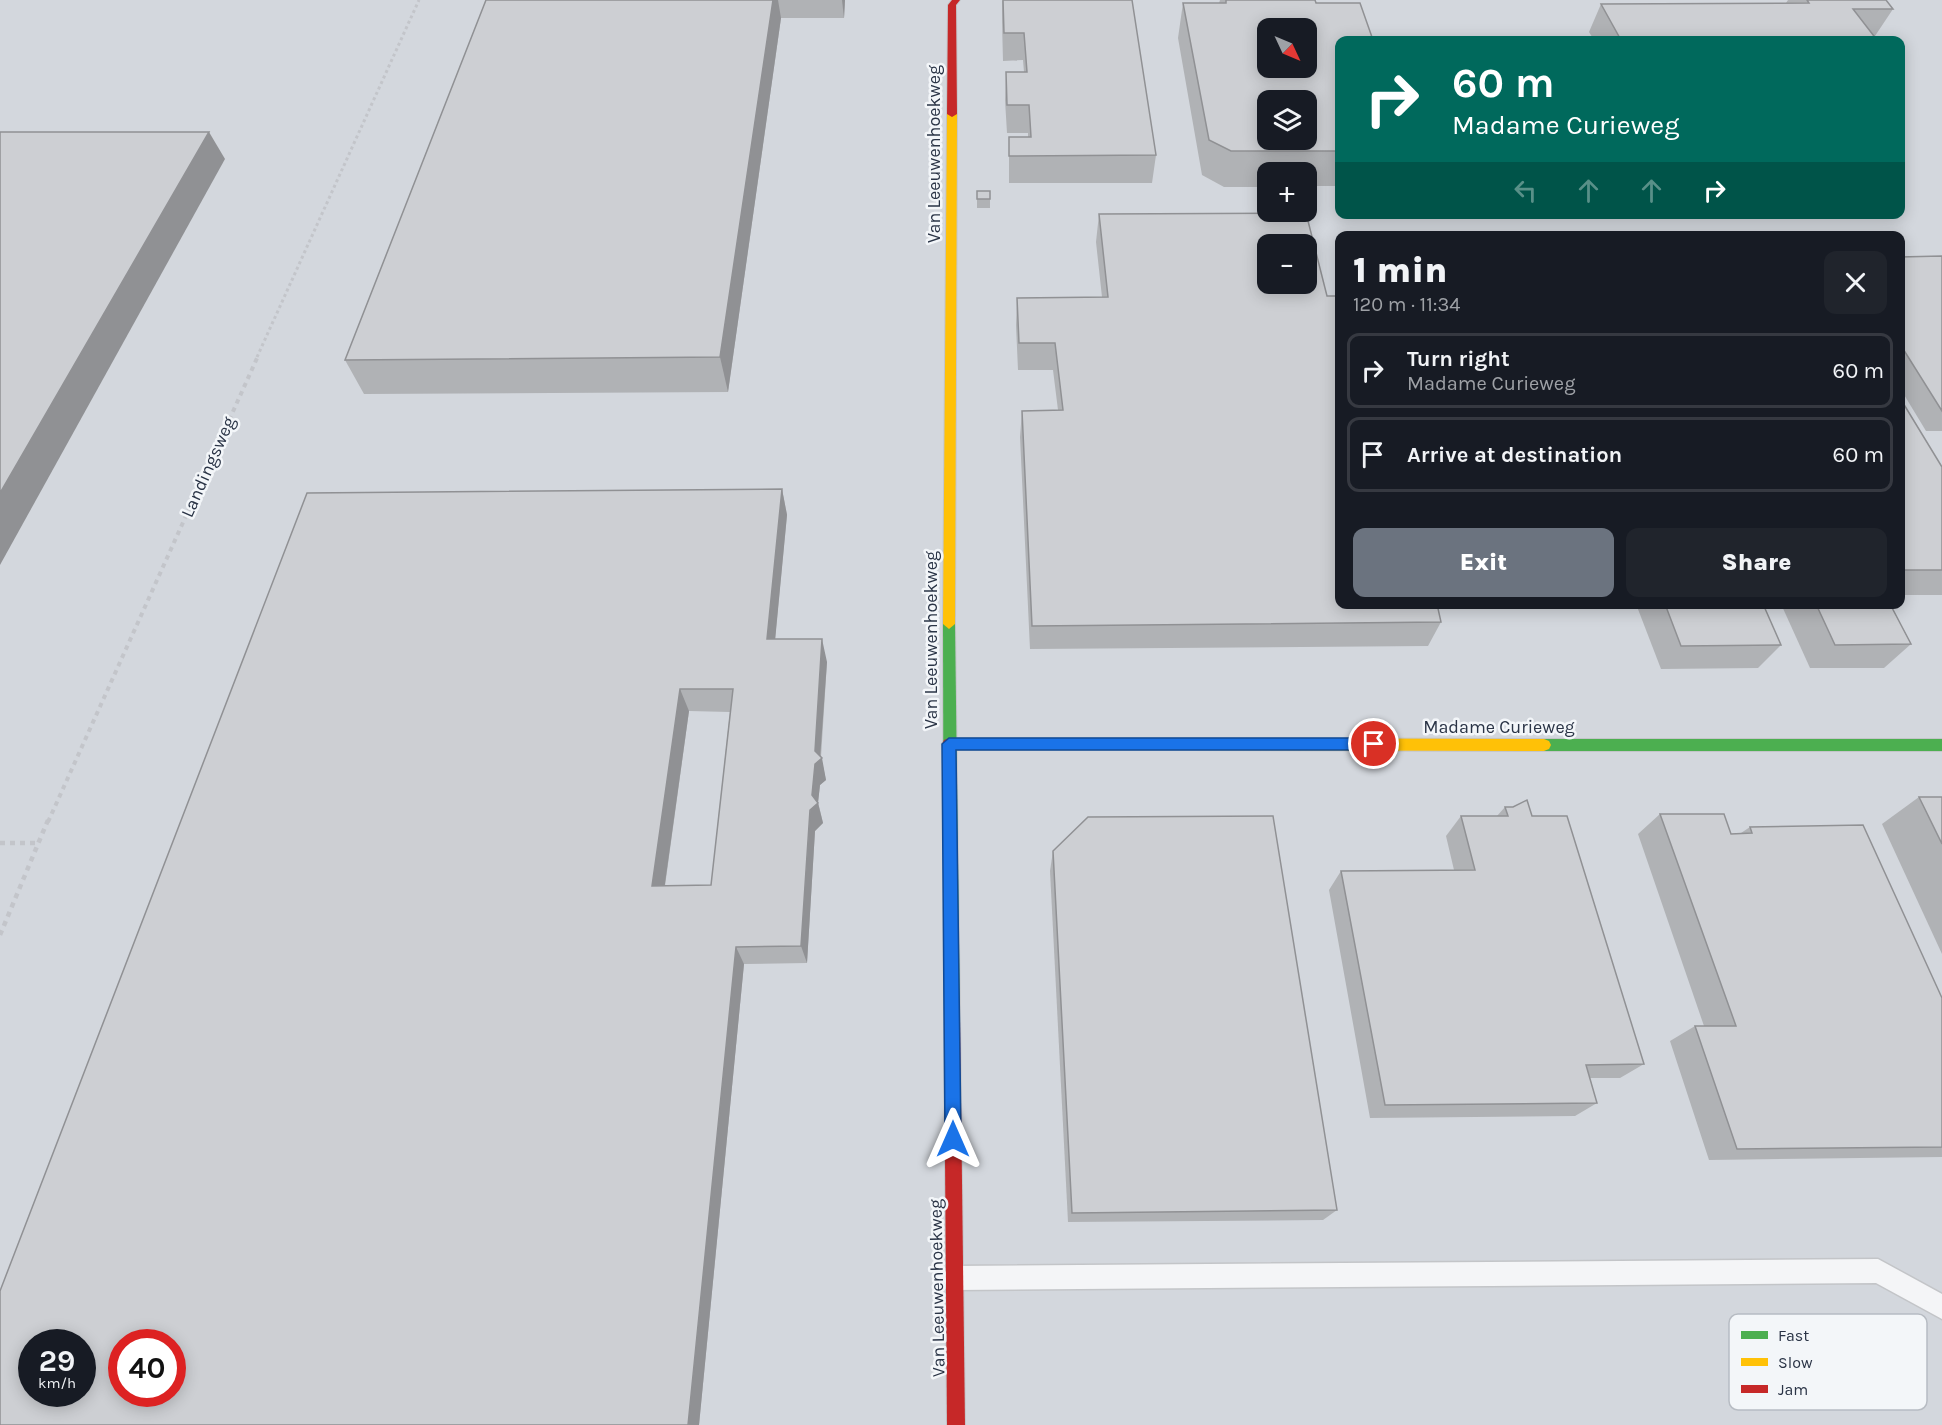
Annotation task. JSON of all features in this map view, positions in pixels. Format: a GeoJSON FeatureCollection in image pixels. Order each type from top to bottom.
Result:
{"type":"FeatureCollection","features":[{"type":"Feature","properties":{"kind":"street","name":"Van Leeuwenhoekweg"},"geometry":{"type":"LineString","coordinates":[[956,0],[952,5],[949,744],[956,1425]]}},
{"type":"Feature","properties":{"kind":"street","name":"Madame Curieweg"},"geometry":{"type":"LineString","coordinates":[[949,744],[1942,746]]}},
{"type":"Feature","properties":{"kind":"lane"},"geometry":{"type":"LineString","coordinates":[[954,1278],[1878,1271],[1942,1307]]}},
{"type":"Feature","properties":{"kind":"path","name":"Landingsweg"},"geometry":{"type":"LineString","coordinates":[[0,935],[38,843],[419,0]]}},
{"type":"Feature","properties":{"kind":"path"},"geometry":{"type":"LineString","coordinates":[[0,843],[38,843]]}},
{"type":"Feature","properties":{"kind":"shaded area"},"geometry":{"type":"Polygon","coordinates":[[[0,0],[1942,0],[1942,1425],[0,1425],[0,0]]]}},
{"type":"Feature","properties":{"kind":"building"},"geometry":{"type":"Polygon","coordinates":[[[486,0],[773,0],[720,357],[345,360],[486,0]]]}},
{"type":"Feature","properties":{"kind":"building"},"geometry":{"type":"Polygon","coordinates":[[[1003,0],[1132,0],[1156,155],[1009,156],[1009,137],[1031,137],[1029,105],[1007,105],[1006,72],[1027,72],[1024,33],[1004,33],[1003,0]]]}},
{"type":"Feature","properties":{"kind":"building"},"geometry":{"type":"Polygon","coordinates":[[[1226,0],[1315,0],[1316,3],[1360,3],[1372,36],[1335,36],[1335,151],[1231,151],[1209,140],[1183,3],[1226,3],[1226,0]]]}},
{"type":"Feature","properties":{"kind":"building"},"geometry":{"type":"Polygon","coordinates":[[[1807,0],[1886,0],[1893,9],[1853,9],[1874,36],[1619,36],[1601,4],[1809,3],[1807,0]]]}},
{"type":"Feature","properties":{"kind":"building"},"geometry":{"type":"Polygon","coordinates":[[[0,132],[209,132],[0,493],[0,132]]]}},
{"type":"Feature","properties":{"kind":"building"},"geometry":{"type":"Polygon","coordinates":[[[977,191],[990,191],[990,199],[977,199],[977,191]]]}},
{"type":"Feature","properties":{"kind":"building"},"geometry":{"type":"Polygon","coordinates":[[[1257,213],[1257,222],[1308,222],[1311,234],[1257,234],[1257,294],[1317,294],[1317,256],[1327,296],[1335,296],[1335,609],[1438,609],[1441,622],[1032,626],[1022,411],[1063,410],[1055,343],[1019,343],[1017,298],[1108,297],[1099,214],[1257,213]]]}},
{"type":"Feature","properties":{"kind":"building"},"geometry":{"type":"Polygon","coordinates":[[[1942,256],[1942,411],[1905,352],[1905,257],[1942,256]]]}},
{"type":"Feature","properties":{"kind":"building"},"geometry":{"type":"Polygon","coordinates":[[[1905,406],[1942,467],[1942,570],[1905,570],[1905,406]]]}},
{"type":"Feature","properties":{"kind":"building"},"geometry":{"type":"Polygon","coordinates":[[[782,489],[767,639],[822,639],[815,751],[822,758],[815,764],[812,795],[818,803],[810,810],[801,946],[736,947],[688,1425],[0,1425],[0,1291],[307,493],[782,489]],[[680,689],[652,886],[711,885],[733,689],[680,689]]]}},
{"type":"Feature","properties":{"kind":"building"},"geometry":{"type":"Polygon","coordinates":[[[1667,609],[1765,609],[1781,645],[1681,646],[1667,609]]]}},
{"type":"Feature","properties":{"kind":"building"},"geometry":{"type":"Polygon","coordinates":[[[1818,609],[1893,609],[1911,644],[1835,645],[1818,609]]]}},
{"type":"Feature","properties":{"kind":"building"},"geometry":{"type":"Polygon","coordinates":[[[1919,797],[1942,797],[1942,844],[1919,797]]]}},
{"type":"Feature","properties":{"kind":"building"},"geometry":{"type":"Polygon","coordinates":[[[1527,800],[1532,816],[1567,816],[1644,1064],[1586,1065],[1597,1103],[1385,1105],[1341,871],[1475,870],[1461,816],[1508,816],[1505,807],[1513,807],[1527,800]]]}},
{"type":"Feature","properties":{"kind":"building"},"geometry":{"type":"Polygon","coordinates":[[[1660,814],[1724,814],[1731,834],[1752,833],[1750,827],[1863,825],[1942,998],[1942,1147],[1737,1149],[1695,1026],[1736,1026],[1660,814]]]}},
{"type":"Feature","properties":{"kind":"building"},"geometry":{"type":"Polygon","coordinates":[[[1273,816],[1337,1210],[1072,1213],[1053,851],[1088,817],[1273,816]]]}},
{"type":"Feature","properties":{"kind":"traffic: fast"},"geometry":{"type":"LineString","coordinates":[[949,624],[952,1020]]}},
{"type":"Feature","properties":{"kind":"traffic: fast"},"geometry":{"type":"LineString","coordinates":[[1544,745],[1942,745]]}},
{"type":"Feature","properties":{"kind":"traffic: slow"},"geometry":{"type":"LineString","coordinates":[[949,624],[952,114]]}},
{"type":"Feature","properties":{"kind":"traffic: slow"},"geometry":{"type":"LineString","coordinates":[[1188,744],[1544,745]]}},
{"type":"Feature","properties":{"kind":"traffic: jam"},"geometry":{"type":"LineString","coordinates":[[952,114],[952,5],[956,0]]}},
{"type":"Feature","properties":{"kind":"traffic: jam"},"geometry":{"type":"LineString","coordinates":[[949,744],[1188,744]]}},
{"type":"Feature","properties":{"kind":"traffic: jam"},"geometry":{"type":"LineString","coordinates":[[952,1020],[956,1425]]}},
{"type":"Feature","properties":{"kind":"route"},"geometry":{"type":"LineString","coordinates":[[953,1139],[949,744],[1374,744]]}}]}
